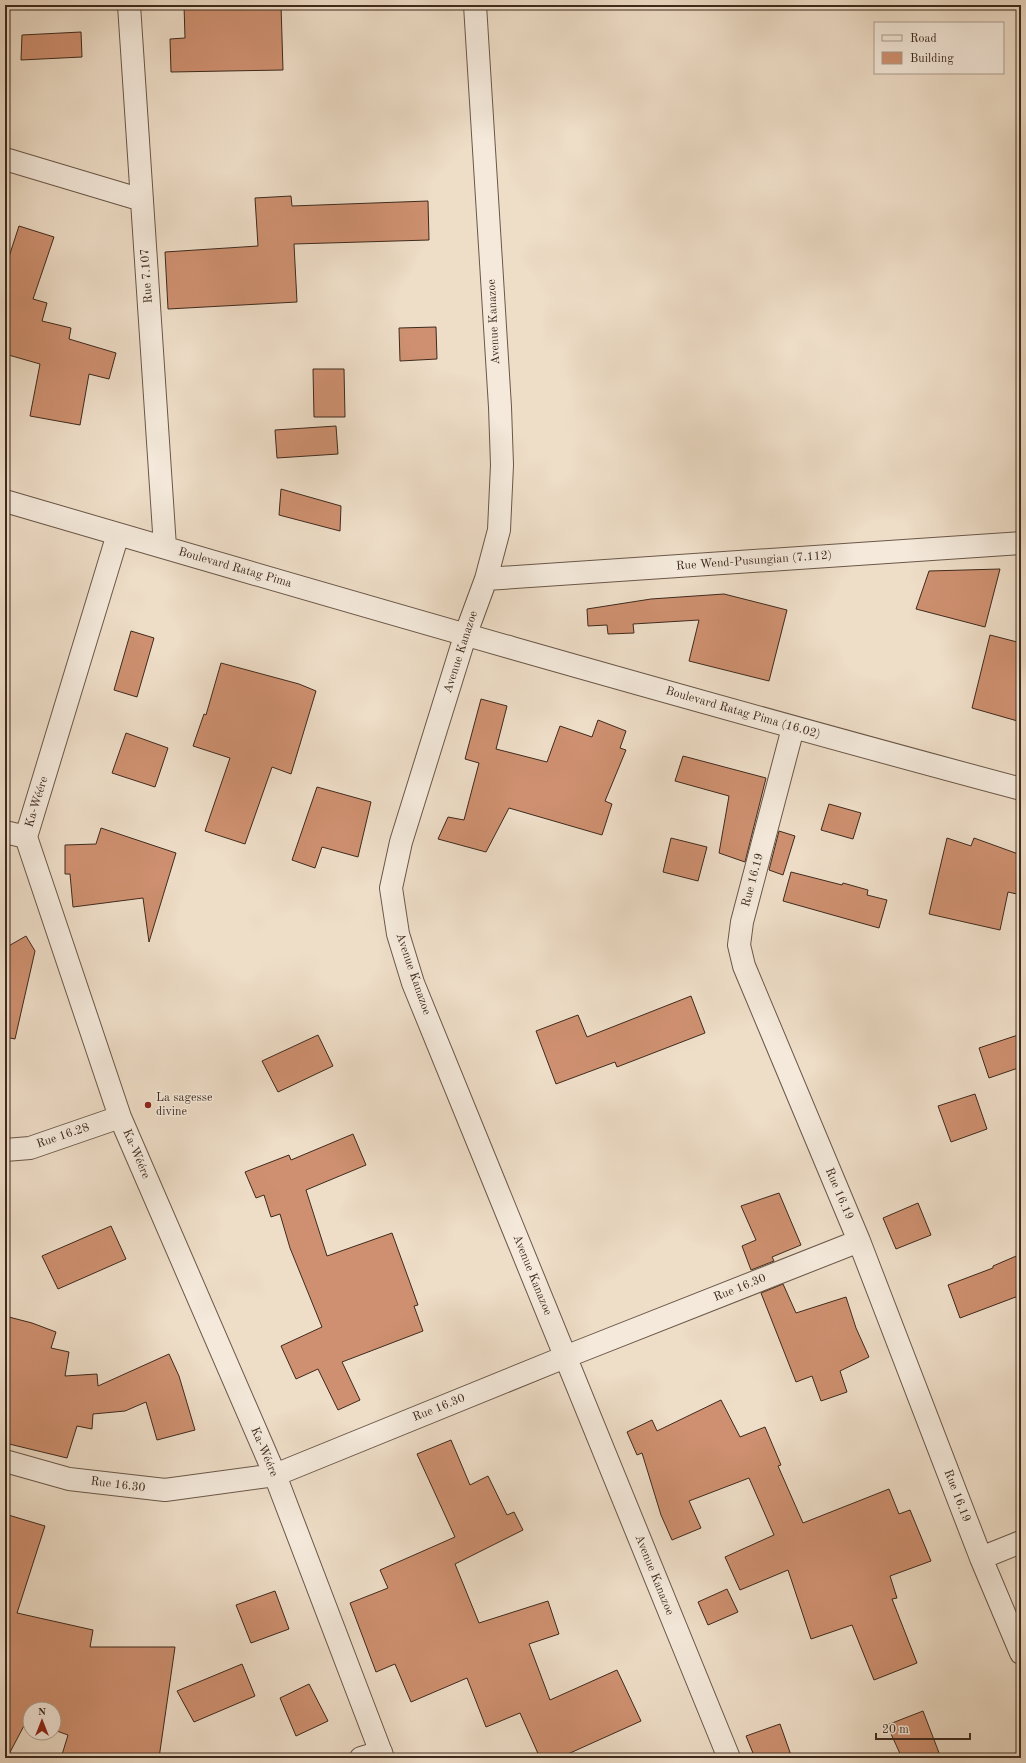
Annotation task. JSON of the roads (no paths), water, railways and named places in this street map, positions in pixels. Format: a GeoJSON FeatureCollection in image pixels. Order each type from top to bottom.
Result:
{"type":"FeatureCollection","features":[{"type":"Feature","properties":{"kind":"street","name":"Rue 7.107"},"geometry":{"type":"LineString","coordinates":[[129,5],[165,547]]}},
{"type":"Feature","properties":{"kind":"street","name":"Avenue Kanazoe"},"geometry":{"type":"LineString","coordinates":[[475,5],[502,465],[499,530],[486,579],[465,636],[402,842],[391,888],[398,934],[413,983],[729,1758]]}},
{"type":"Feature","properties":{"kind":"street"},"geometry":{"type":"LineString","coordinates":[[5,159],[142,200]]}},
{"type":"Feature","properties":{"kind":"street","name":"Boulevard Ratag Pima"},"geometry":{"type":"LineString","coordinates":[[5,501],[465,636]]}},
{"type":"Feature","properties":{"kind":"street","name":"Ka-Wéére"},"geometry":{"type":"LineString","coordinates":[[118,534],[26,837],[120,1117],[275,1476],[375,1756]]}},
{"type":"Feature","properties":{"kind":"street","name":"Rue Wend-Pusungian (7.112)"},"geometry":{"type":"LineString","coordinates":[[486,579],[1021,543]]}},
{"type":"Feature","properties":{"kind":"street","name":"Boulevard Ratag Pima (16.02)"},"geometry":{"type":"LineString","coordinates":[[465,636],[793,728],[1021,789]]}},
{"type":"Feature","properties":{"kind":"street","name":"Rue 16.19"},"geometry":{"type":"LineString","coordinates":[[793,728],[742,922],[739,945],[744,966],[859,1241],[981,1558],[1021,1653]]}},
{"type":"Feature","properties":{"kind":"street"},"geometry":{"type":"LineString","coordinates":[[5,832],[26,837]]}},
{"type":"Feature","properties":{"kind":"street","name":"Rue 16.28"},"geometry":{"type":"LineString","coordinates":[[5,1150],[30,1148],[120,1117]]}},
{"type":"Feature","properties":{"kind":"street","name":"Rue 16.30"},"geometry":{"type":"LineString","coordinates":[[5,1460],[69,1479],[165,1490],[275,1476],[566,1357],[859,1241]]}},
{"type":"Feature","properties":{"kind":"street"},"geometry":{"type":"LineString","coordinates":[[981,1558],[1021,1542]]}},
{"type":"Feature","properties":{"kind":"place","name":"La sagesse divine"},"geometry":{"type":"Point","coordinates":[148,1105]}}]}
